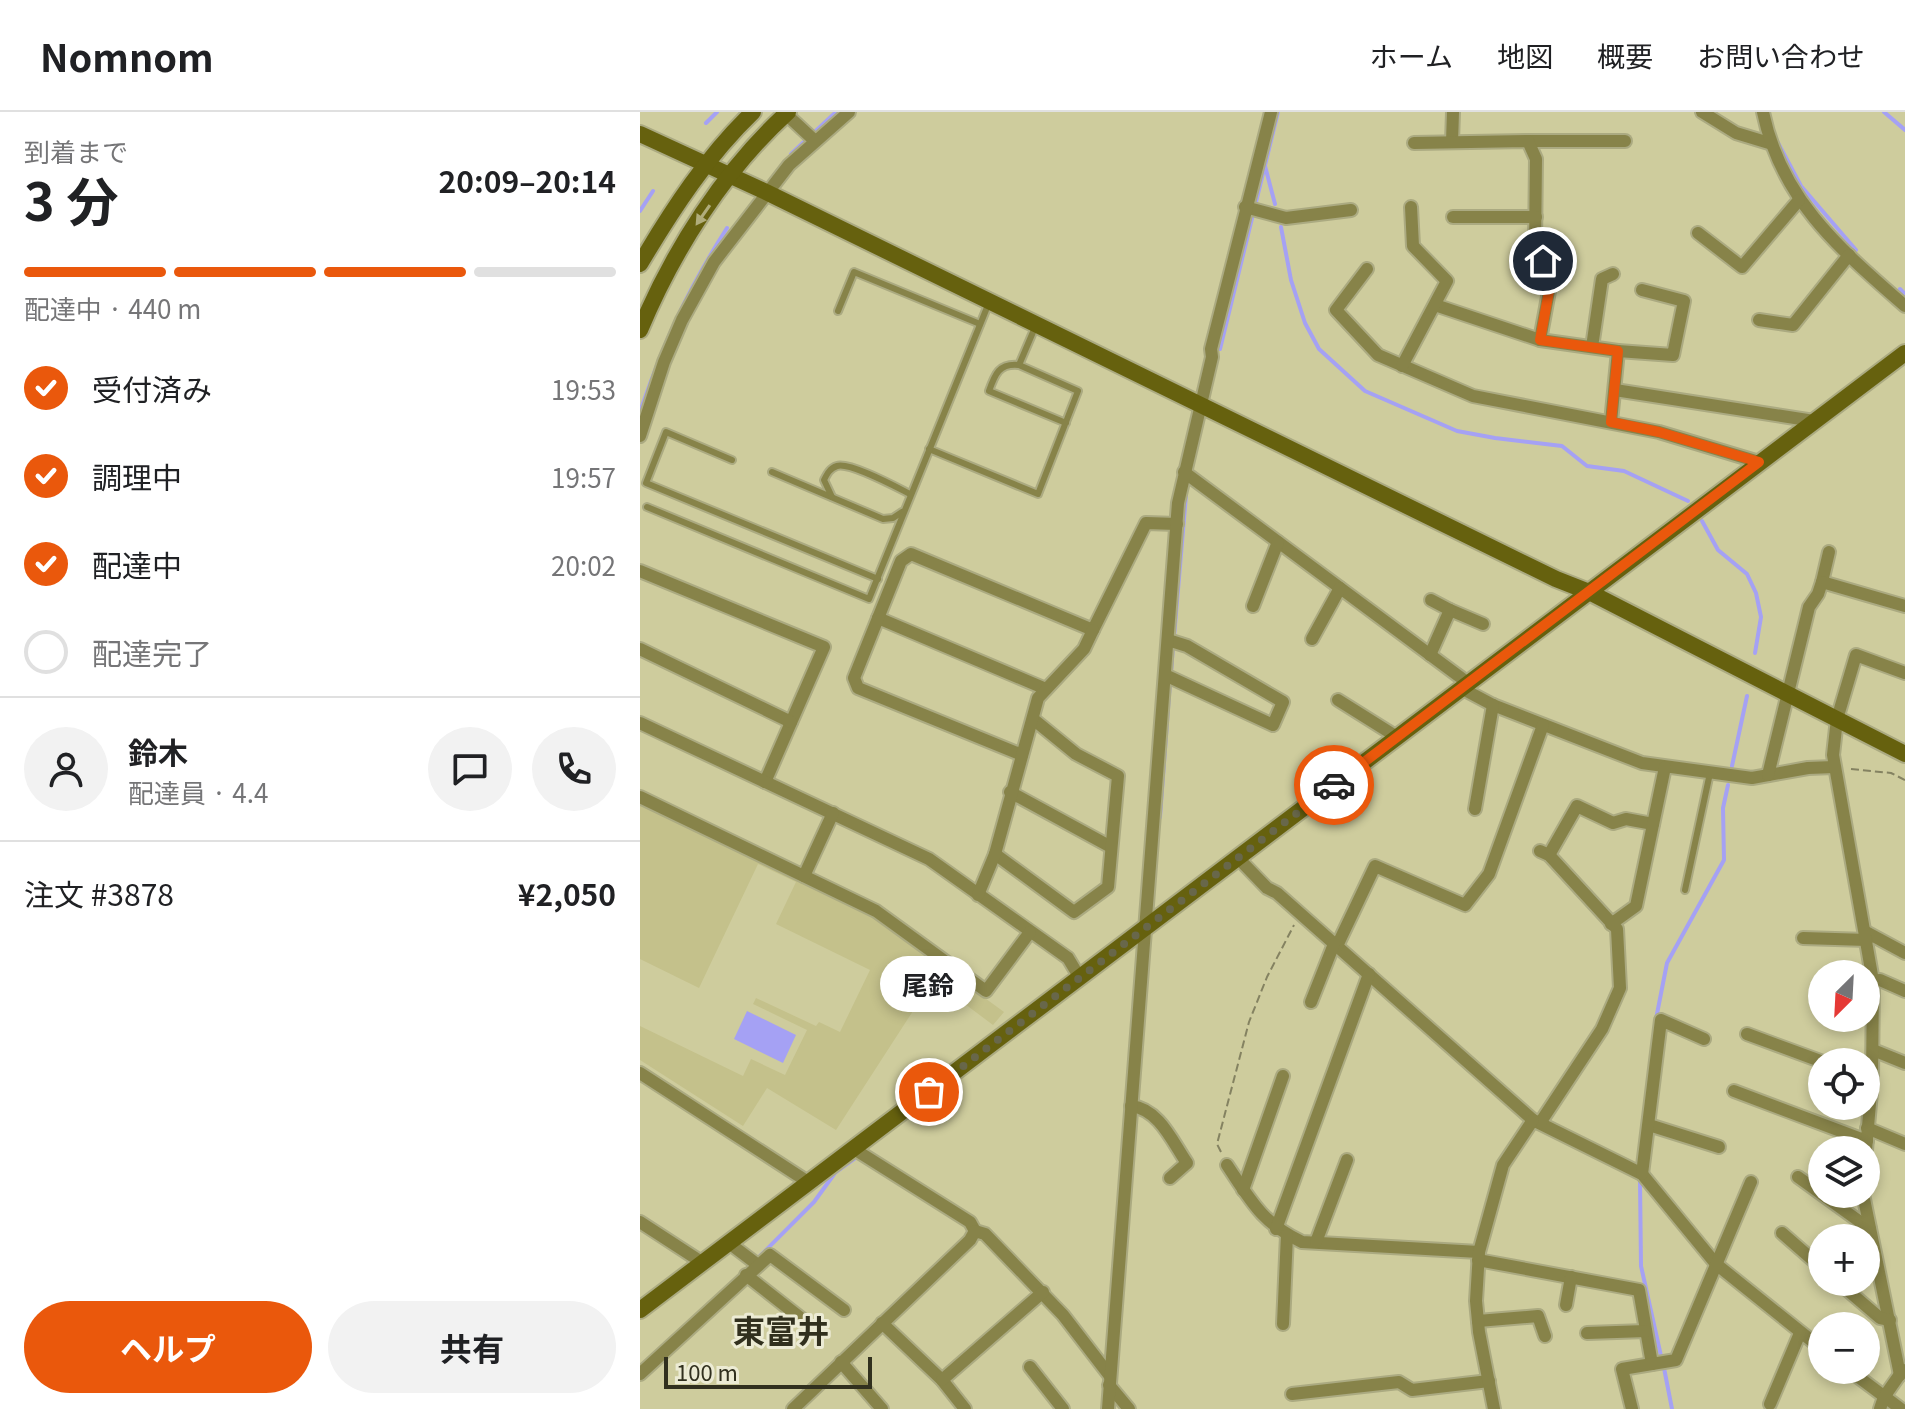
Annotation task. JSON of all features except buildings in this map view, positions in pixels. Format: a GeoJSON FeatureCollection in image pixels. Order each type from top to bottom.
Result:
{"type":"FeatureCollection","features":[{"type":"Feature","properties":{"kind":"street"},"geometry":{"type":"LineString","coordinates":[[640,436],[664,362],[682,320],[714,262],[811,137],[849,112]]}},
{"type":"Feature","properties":{"kind":"street"},"geometry":{"type":"LineString","coordinates":[[1108,1409],[1172,641],[1177,524],[1184,472],[1212,357],[1211,349],[1271,112]]}},
{"type":"Feature","properties":{"kind":"street"},"geometry":{"type":"LineString","coordinates":[[1452,142],[1453,112]]}},
{"type":"Feature","properties":{"kind":"street"},"geometry":{"type":"LineString","coordinates":[[1702,112],[1736,133],[1769,143]]}},
{"type":"Feature","properties":{"kind":"street"},"geometry":{"type":"LineString","coordinates":[[1763,112],[1769,143],[1799,200],[1849,255],[1905,306]]}},
{"type":"Feature","properties":{"kind":"street"},"geometry":{"type":"LineString","coordinates":[[640,264],[705,165],[749,113]]}},
{"type":"Feature","properties":{"kind":"street"},"geometry":{"type":"LineString","coordinates":[[640,330],[660,283],[730,176],[767,132],[787,113],[811,137]]}},
{"type":"Feature","properties":{"kind":"street"},"geometry":{"type":"LineString","coordinates":[[640,134],[766,192],[1556,579],[1589,592],[1905,754]]}},
{"type":"Feature","properties":{"kind":"street"},"geometry":{"type":"LineString","coordinates":[[1528,141],[1536,159],[1535,247],[1552,275],[1540,340]]}},
{"type":"Feature","properties":{"kind":"street"},"geometry":{"type":"LineString","coordinates":[[1414,143],[1625,141]]}},
{"type":"Feature","properties":{"kind":"street"},"geometry":{"type":"LineString","coordinates":[[1698,233],[1742,267],[1799,200]]}},
{"type":"Feature","properties":{"kind":"street"},"geometry":{"type":"LineString","coordinates":[[1245,207],[1286,218],[1351,210]]}},
{"type":"Feature","properties":{"kind":"street"},"geometry":{"type":"LineString","coordinates":[[1402,366],[1447,281],[1413,246],[1411,207]]}},
{"type":"Feature","properties":{"kind":"street"},"geometry":{"type":"LineString","coordinates":[[1453,217],[1536,217]]}},
{"type":"Feature","properties":{"kind":"street"},"geometry":{"type":"LineString","coordinates":[[1759,320],[1793,325],[1849,255]]}},
{"type":"Feature","properties":{"kind":"street"},"geometry":{"type":"LineString","coordinates":[[1367,269],[1336,310],[1378,355],[1473,396],[1673,435],[1759,462]]}},
{"type":"Feature","properties":{"kind":"street"},"geometry":{"type":"LineString","coordinates":[[1592,347],[1602,279],[1613,274]]}},
{"type":"Feature","properties":{"kind":"street"},"geometry":{"type":"LineString","coordinates":[[1435,305],[1540,340],[1673,355],[1684,301],[1642,290]]}},
{"type":"Feature","properties":{"kind":"street"},"geometry":{"type":"LineString","coordinates":[[1611,422],[1618,351]]}},
{"type":"Feature","properties":{"kind":"street"},"geometry":{"type":"LineString","coordinates":[[640,1310],[1905,353]]}},
{"type":"Feature","properties":{"kind":"street"},"geometry":{"type":"LineString","coordinates":[[1615,390],[1814,421]]}},
{"type":"Feature","properties":{"kind":"street"},"geometry":{"type":"LineString","coordinates":[[1184,472],[1493,705],[1642,763],[1752,778],[1808,768],[1834,767]]}},
{"type":"Feature","properties":{"kind":"street"},"geometry":{"type":"LineString","coordinates":[[978,895],[995,854],[1038,698],[1084,649],[1146,523],[1177,524]]}},
{"type":"Feature","properties":{"kind":"street"},"geometry":{"type":"LineString","coordinates":[[1253,606],[1278,542]]}},
{"type":"Feature","properties":{"kind":"street"},"geometry":{"type":"LineString","coordinates":[[1768,775],[1809,607],[1818,594],[1829,552]]}},
{"type":"Feature","properties":{"kind":"street"},"geometry":{"type":"LineString","coordinates":[[1022,755],[858,688],[854,678],[901,561],[911,554],[1093,630]]}},
{"type":"Feature","properties":{"kind":"street"},"geometry":{"type":"LineString","coordinates":[[640,571],[824,647],[765,782]]}},
{"type":"Feature","properties":{"kind":"street"},"geometry":{"type":"LineString","coordinates":[[1822,582],[1905,606]]}},
{"type":"Feature","properties":{"kind":"street"},"geometry":{"type":"LineString","coordinates":[[1312,639],[1340,588]]}},
{"type":"Feature","properties":{"kind":"street"},"geometry":{"type":"LineString","coordinates":[[1431,600],[1483,624]]}},
{"type":"Feature","properties":{"kind":"street"},"geometry":{"type":"LineString","coordinates":[[1430,655],[1450,610]]}},
{"type":"Feature","properties":{"kind":"street"},"geometry":{"type":"LineString","coordinates":[[878,618],[1046,689]]}},
{"type":"Feature","properties":{"kind":"street"},"geometry":{"type":"LineString","coordinates":[[1169,677],[1273,725],[1283,702],[1172,641]]}},
{"type":"Feature","properties":{"kind":"street"},"geometry":{"type":"LineString","coordinates":[[640,649],[791,722]]}},
{"type":"Feature","properties":{"kind":"street"},"geometry":{"type":"LineString","coordinates":[[1870,960],[1834,767],[1837,719],[1856,655],[1905,673]]}},
{"type":"Feature","properties":{"kind":"street"},"geometry":{"type":"LineString","coordinates":[[1338,700],[1397,737]]}},
{"type":"Feature","properties":{"kind":"street"},"geometry":{"type":"LineString","coordinates":[[1475,809],[1493,705]]}},
{"type":"Feature","properties":{"kind":"street"},"geometry":{"type":"LineString","coordinates":[[995,854],[1074,912],[1108,887],[1118,776],[1076,754],[1033,719]]}},
{"type":"Feature","properties":{"kind":"street"},"geometry":{"type":"LineString","coordinates":[[640,723],[929,859],[1068,958],[1080,978]]}},
{"type":"Feature","properties":{"kind":"street"},"geometry":{"type":"LineString","coordinates":[[1311,1002],[1375,866],[1465,905],[1489,874],[1543,725]]}},
{"type":"Feature","properties":{"kind":"street"},"geometry":{"type":"LineString","coordinates":[[1611,924],[1636,906],[1665,767]]}},
{"type":"Feature","properties":{"kind":"street"},"geometry":{"type":"LineString","coordinates":[[1010,792],[1111,847]]}},
{"type":"Feature","properties":{"kind":"street"},"geometry":{"type":"LineString","coordinates":[[640,797],[876,911],[986,991],[1030,932]]}},
{"type":"Feature","properties":{"kind":"street"},"geometry":{"type":"LineString","coordinates":[[1494,1409],[1476,1301],[1478,1256],[1503,1165],[1602,1029],[1620,988],[1617,929],[1544,853],[1577,806],[1613,823],[1626,819],[1653,824]]}},
{"type":"Feature","properties":{"kind":"street"},"geometry":{"type":"LineString","coordinates":[[804,876],[833,813]]}},
{"type":"Feature","properties":{"kind":"street"},"geometry":{"type":"LineString","coordinates":[[1239,859],[1267,888],[1277,893],[1536,1121],[1642,1174],[1716,1264],[1808,1339]]}},
{"type":"Feature","properties":{"kind":"street"},"geometry":{"type":"LineString","coordinates":[[1803,938],[1866,936],[1905,953]]}},
{"type":"Feature","properties":{"kind":"street"},"geometry":{"type":"LineString","coordinates":[[1283,1324],[1281,1232],[1369,974]]}},
{"type":"Feature","properties":{"kind":"street"},"geometry":{"type":"LineString","coordinates":[[1880,980],[1905,991]]}},
{"type":"Feature","properties":{"kind":"street"},"geometry":{"type":"LineString","coordinates":[[1642,1174],[1661,1020],[1704,1039]]}},
{"type":"Feature","properties":{"kind":"street"},"geometry":{"type":"LineString","coordinates":[[1747,1034],[1808,1056]]}},
{"type":"Feature","properties":{"kind":"street"},"geometry":{"type":"LineString","coordinates":[[1880,1053],[1905,1063]]}},
{"type":"Feature","properties":{"kind":"street"},"geometry":{"type":"LineString","coordinates":[[640,1073],[808,1182]]}},
{"type":"Feature","properties":{"kind":"street"},"geometry":{"type":"LineString","coordinates":[[1243,1190],[1283,1076]]}},
{"type":"Feature","properties":{"kind":"street"},"geometry":{"type":"LineString","coordinates":[[1734,1091],[1856,1136]]}},
{"type":"Feature","properties":{"kind":"street"},"geometry":{"type":"LineString","coordinates":[[1135,1106],[1153,1113],[1187,1163],[1170,1178]]}},
{"type":"Feature","properties":{"kind":"street"},"geometry":{"type":"LineString","coordinates":[[1649,1125],[1719,1147]]}},
{"type":"Feature","properties":{"kind":"street"},"geometry":{"type":"LineString","coordinates":[[1880,1141],[1905,1144]]}},
{"type":"Feature","properties":{"kind":"street"},"geometry":{"type":"LineString","coordinates":[[854,1149],[970,1222],[975,1231],[985,1234],[1043,1292],[1129,1409]]}},
{"type":"Feature","properties":{"kind":"street"},"geometry":{"type":"LineString","coordinates":[[1316,1242],[1347,1160]]}},
{"type":"Feature","properties":{"kind":"street"},"geometry":{"type":"LineString","coordinates":[[1227,1165],[1243,1190],[1281,1232],[1302,1242],[1478,1256],[1639,1290],[1652,1364]]}},
{"type":"Feature","properties":{"kind":"street"},"geometry":{"type":"LineString","coordinates":[[1798,1177],[1863,1224]]}},
{"type":"Feature","properties":{"kind":"street"},"geometry":{"type":"LineString","coordinates":[[1632,1409],[1622,1369],[1676,1360],[1751,1182]]}},
{"type":"Feature","properties":{"kind":"street"},"geometry":{"type":"LineString","coordinates":[[640,1222],[703,1263]]}},
{"type":"Feature","properties":{"kind":"street"},"geometry":{"type":"LineString","coordinates":[[793,1409],[970,1240],[975,1231]]}},
{"type":"Feature","properties":{"kind":"street"},"geometry":{"type":"LineString","coordinates":[[1782,1233],[1808,1256]]}},
{"type":"Feature","properties":{"kind":"street"},"geometry":{"type":"LineString","coordinates":[[729,1243],[755,1262]]}},
{"type":"Feature","properties":{"kind":"street"},"geometry":{"type":"LineString","coordinates":[[640,1374],[746,1275],[755,1262],[770,1255],[844,1310]]}},
{"type":"Feature","properties":{"kind":"street"},"geometry":{"type":"LineString","coordinates":[[1880,1274],[1902,1371],[1882,1403]]}},
{"type":"Feature","properties":{"kind":"street"},"geometry":{"type":"LineString","coordinates":[[746,1275],[802,1319]]}},
{"type":"Feature","properties":{"kind":"street"},"geometry":{"type":"LineString","coordinates":[[1566,1305],[1571,1277]]}},
{"type":"Feature","properties":{"kind":"street"},"geometry":{"type":"LineString","coordinates":[[942,1380],[1043,1292]]}},
{"type":"Feature","properties":{"kind":"street"},"geometry":{"type":"LineString","coordinates":[[1854,1296],[1880,1318],[1890,1320]]}},
{"type":"Feature","properties":{"kind":"street"},"geometry":{"type":"LineString","coordinates":[[1478,1321],[1538,1316],[1545,1336]]}},
{"type":"Feature","properties":{"kind":"street"},"geometry":{"type":"LineString","coordinates":[[882,1323],[942,1380],[965,1409]]}},
{"type":"Feature","properties":{"kind":"street"},"geometry":{"type":"LineString","coordinates":[[1587,1333],[1646,1331]]}},
{"type":"Feature","properties":{"kind":"street"},"geometry":{"type":"LineString","coordinates":[[1770,1404],[1800,1333]]}},
{"type":"Feature","properties":{"kind":"street"},"geometry":{"type":"LineString","coordinates":[[841,1362],[882,1409]]}},
{"type":"Feature","properties":{"kind":"street"},"geometry":{"type":"LineString","coordinates":[[1030,1367],[1063,1409]]}},
{"type":"Feature","properties":{"kind":"street"},"geometry":{"type":"LineString","coordinates":[[1292,1394],[1399,1382],[1412,1390],[1489,1381]]}},
{"type":"Feature","properties":{"kind":"street"},"geometry":{"type":"LineString","coordinates":[[1863,1384],[1882,1403],[1901,1409]]}},
{"type":"Feature","properties":{"kind":"lane"},"geometry":{"type":"LineString","coordinates":[[838,311],[854,272],[980,324]]}},
{"type":"Feature","properties":{"kind":"lane"},"geometry":{"type":"LineString","coordinates":[[647,507],[869,599],[989,301]]}},
{"type":"Feature","properties":{"kind":"lane"},"geometry":{"type":"LineString","coordinates":[[1019,365],[1037,324]]}},
{"type":"Feature","properties":{"kind":"lane"},"geometry":{"type":"LineString","coordinates":[[929,449],[1038,494],[1066,423],[1078,391],[1019,365],[1009,364],[1000,368],[989,391],[1066,423]]}},
{"type":"Feature","properties":{"kind":"lane"},"geometry":{"type":"LineString","coordinates":[[732,460],[666,432],[646,483],[878,579]]}},
{"type":"Feature","properties":{"kind":"lane"},"geometry":{"type":"LineString","coordinates":[[832,497],[824,480],[828,471],[837,465],[849,467],[910,494]]}},
{"type":"Feature","properties":{"kind":"lane"},"geometry":{"type":"LineString","coordinates":[[772,472],[883,519],[893,518],[902,512]]}},
{"type":"Feature","properties":{"kind":"lane"},"geometry":{"type":"LineString","coordinates":[[1685,890],[1710,773]]}},
{"type":"Feature","properties":{"kind":"path"},"geometry":{"type":"LineString","coordinates":[[1834,767],[1891,773],[1905,780]]}},
{"type":"Feature","properties":{"kind":"path"},"geometry":{"type":"LineString","coordinates":[[1227,1165],[1217,1144],[1249,1022],[1267,977],[1301,914]]}},
{"type":"Feature","properties":{"kind":"shaded area"},"geometry":{"type":"Polygon","coordinates":[[[640,805],[874,917],[1004,1012],[993,1025],[933,980],[836,1130],[767,1088],[743,1126],[640,1060],[640,1026],[743,1076],[751,1059],[785,1075],[807,1030],[753,1004],[756,998],[816,1026],[819,1022],[840,1032],[870,970],[776,924],[796,882],[758,864],[699,988],[640,959],[640,805]]]}},
{"type":"Feature","properties":{"kind":"shaded area"},"geometry":{"type":"Polygon","coordinates":[[[747,1011],[796,1035],[783,1063],[734,1039],[747,1011]]]}},
{"type":"Feature","properties":{"kind":"waterway"},"geometry":{"type":"LineString","coordinates":[[706,123],[717,112]]}},
{"type":"Feature","properties":{"kind":"waterway"},"geometry":{"type":"LineString","coordinates":[[791,154],[836,112]]}},
{"type":"Feature","properties":{"kind":"waterway"},"geometry":{"type":"LineString","coordinates":[[1220,349],[1278,112]]}},
{"type":"Feature","properties":{"kind":"waterway"},"geometry":{"type":"LineString","coordinates":[[1884,112],[1905,130]]}},
{"type":"Feature","properties":{"kind":"waterway"},"geometry":{"type":"LineString","coordinates":[[1776,139],[1801,186],[1856,250]]}},
{"type":"Feature","properties":{"kind":"waterway"},"geometry":{"type":"LineString","coordinates":[[1265,166],[1275,204]]}},
{"type":"Feature","properties":{"kind":"waterway"},"geometry":{"type":"LineString","coordinates":[[640,211],[653,191]]}},
{"type":"Feature","properties":{"kind":"waterway"},"geometry":{"type":"LineString","coordinates":[[1281,227],[1291,280],[1305,323],[1319,349],[1365,391],[1457,431],[1562,446],[1587,466],[1624,471],[1688,501]]}},
{"type":"Feature","properties":{"kind":"waterway"},"geometry":{"type":"LineString","coordinates":[[640,412],[678,317],[727,228]]}},
{"type":"Feature","properties":{"kind":"waterway"},"geometry":{"type":"LineString","coordinates":[[1900,289],[1905,294]]}},
{"type":"Feature","properties":{"kind":"waterway"},"geometry":{"type":"LineString","coordinates":[[1174,637],[1186,495]]}},
{"type":"Feature","properties":{"kind":"waterway"},"geometry":{"type":"LineString","coordinates":[[1702,521],[1718,550],[1747,574],[1756,593],[1761,617],[1755,653]]}},
{"type":"Feature","properties":{"kind":"waterway"},"geometry":{"type":"LineString","coordinates":[[1171,673],[1173,646]]}},
{"type":"Feature","properties":{"kind":"waterway"},"geometry":{"type":"LineString","coordinates":[[1160,817],[1170,682]]}},
{"type":"Feature","properties":{"kind":"waterway"},"geometry":{"type":"LineString","coordinates":[[1732,766],[1747,696]]}},
{"type":"Feature","properties":{"kind":"waterway"},"geometry":{"type":"LineString","coordinates":[[1656,1019],[1667,963],[1724,860],[1723,808],[1728,785]]}},
{"type":"Feature","properties":{"kind":"waterway"},"geometry":{"type":"LineString","coordinates":[[757,1259],[814,1202],[835,1173],[857,1157],[860,1159]]}},
{"type":"Feature","properties":{"kind":"waterway"},"geometry":{"type":"LineString","coordinates":[[1640,1181],[1641,1266],[1661,1356]]}},
{"type":"Feature","properties":{"kind":"waterway"},"geometry":{"type":"LineString","coordinates":[[1664,1368],[1672,1409]]}},
{"type":"Feature","properties":{"kind":"way so far"},"geometry":{"type":"LineString","coordinates":[[929,1092],[1334,785]]}},
{"type":"Feature","properties":{"kind":"place","name":"尾鈴"},"geometry":{"type":"Point","coordinates":[929,1092]}},
{"type":"Feature","properties":{"kind":"district","name":"東富井"},"geometry":{"type":"Point","coordinates":[781,1332]}},
{"type":"Feature","properties":{"kind":"route"},"geometry":{"type":"LineString","coordinates":[[1334,785],[1759,462],[1659,432],[1611,422],[1618,351],[1540,340],[1552,275],[1543,261]]}}]}
